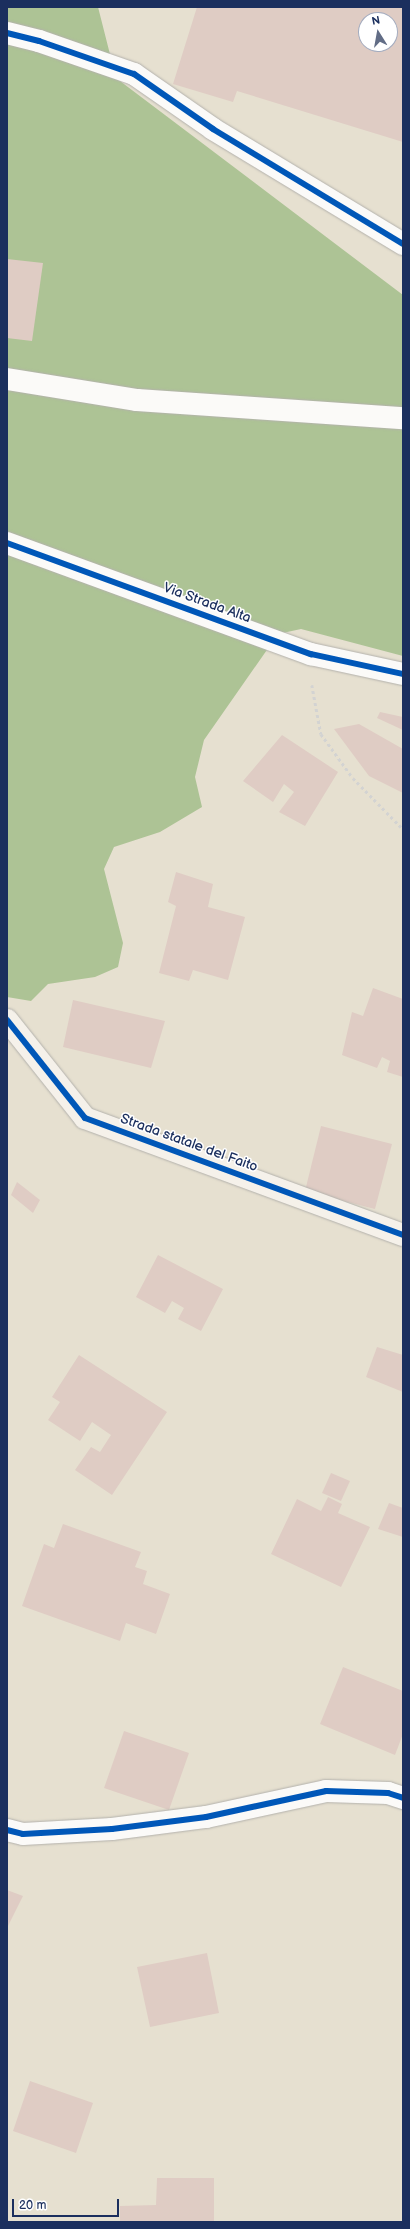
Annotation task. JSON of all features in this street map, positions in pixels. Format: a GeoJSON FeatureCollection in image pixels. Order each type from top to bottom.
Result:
{"type":"FeatureCollection","features":[{"type":"Feature","properties":{"kind":"street"},"geometry":{"type":"LineString","coordinates":[[7,33],[39,41],[134,74],[213,129],[403,244]]}},
{"type":"Feature","properties":{"kind":"street"},"geometry":{"type":"LineString","coordinates":[[7,379],[137,400],[403,418]]}},
{"type":"Feature","properties":{"kind":"street","name":"Via Strada Alta"},"geometry":{"type":"LineString","coordinates":[[7,543],[311,654],[403,674]]}},
{"type":"Feature","properties":{"kind":"street","name":"Strada statale del Faito"},"geometry":{"type":"LineString","coordinates":[[7,1020],[86,1118],[403,1235]]}},
{"type":"Feature","properties":{"kind":"street"},"geometry":{"type":"LineString","coordinates":[[7,1830],[23,1834],[112,1829],[206,1817],[326,1791],[388,1793],[403,1798]]}},
{"type":"Feature","properties":{"kind":"path"},"geometry":{"type":"LineString","coordinates":[[311,654],[312,693],[321,734],[353,778],[403,829]]}},
{"type":"Feature","properties":{"kind":"green space"},"geometry":{"type":"Polygon","coordinates":[[[7,7],[98,7],[116,78],[403,295],[403,656],[301,629],[278,634],[204,740],[195,777],[202,807],[160,832],[114,847],[104,869],[123,943],[118,967],[95,977],[48,984],[31,1001],[7,997],[7,7]]]}},
{"type":"Feature","properties":{"kind":"building"},"geometry":{"type":"Polygon","coordinates":[[[197,7],[403,7],[403,142],[237,91],[233,102],[173,84],[197,7]]]}},
{"type":"Feature","properties":{"kind":"building"},"geometry":{"type":"Polygon","coordinates":[[[7,259],[43,263],[32,341],[7,338],[7,259]]]}},
{"type":"Feature","properties":{"kind":"building"},"geometry":{"type":"Polygon","coordinates":[[[380,712],[403,717],[403,730],[377,718],[380,712]]]}},
{"type":"Feature","properties":{"kind":"building"},"geometry":{"type":"Polygon","coordinates":[[[359,724],[403,749],[403,793],[369,776],[334,729],[359,724]]]}},
{"type":"Feature","properties":{"kind":"building"},"geometry":{"type":"Polygon","coordinates":[[[282,735],[338,772],[305,826],[279,812],[294,792],[284,784],[273,802],[243,781],[282,735]]]}},
{"type":"Feature","properties":{"kind":"building"},"geometry":{"type":"Polygon","coordinates":[[[176,872],[213,884],[208,907],[245,917],[228,980],[193,970],[189,981],[159,973],[176,906],[168,902],[176,872]]]}},
{"type":"Feature","properties":{"kind":"building"},"geometry":{"type":"Polygon","coordinates":[[[373,988],[403,999],[403,1077],[387,1072],[390,1061],[382,1057],[377,1068],[342,1055],[352,1012],[363,1016],[373,988]]]}},
{"type":"Feature","properties":{"kind":"building"},"geometry":{"type":"Polygon","coordinates":[[[73,1000],[165,1021],[151,1068],[63,1047],[73,1000]]]}},
{"type":"Feature","properties":{"kind":"building"},"geometry":{"type":"Polygon","coordinates":[[[321,1126],[392,1144],[375,1209],[305,1191],[321,1126]]]}},
{"type":"Feature","properties":{"kind":"building"},"geometry":{"type":"Polygon","coordinates":[[[17,1182],[40,1200],[33,1213],[11,1195],[17,1182]]]}},
{"type":"Feature","properties":{"kind":"building"},"geometry":{"type":"Polygon","coordinates":[[[158,1255],[223,1289],[201,1331],[178,1319],[184,1308],[172,1301],[165,1313],[136,1297],[158,1255]]]}},
{"type":"Feature","properties":{"kind":"building"},"geometry":{"type":"Polygon","coordinates":[[[377,1347],[403,1355],[403,1392],[366,1377],[377,1347]]]}},
{"type":"Feature","properties":{"kind":"building"},"geometry":{"type":"Polygon","coordinates":[[[79,1355],[167,1412],[112,1495],[75,1470],[91,1447],[100,1452],[111,1435],[92,1422],[80,1441],[48,1420],[60,1402],[52,1397],[79,1355]]]}},
{"type":"Feature","properties":{"kind":"building"},"geometry":{"type":"Polygon","coordinates":[[[331,1473],[350,1481],[341,1501],[322,1493],[331,1473]]]}},
{"type":"Feature","properties":{"kind":"building"},"geometry":{"type":"Polygon","coordinates":[[[328,1497],[342,1504],[338,1513],[370,1527],[341,1587],[271,1554],[297,1499],[321,1511],[328,1497]]]}},
{"type":"Feature","properties":{"kind":"building"},"geometry":{"type":"Polygon","coordinates":[[[389,1503],[403,1508],[403,1537],[378,1529],[389,1503]]]}},
{"type":"Feature","properties":{"kind":"building"},"geometry":{"type":"Polygon","coordinates":[[[63,1524],[141,1552],[135,1567],[147,1571],[143,1584],[170,1594],[156,1634],[126,1623],[120,1641],[22,1606],[44,1544],[54,1548],[63,1524]]]}},
{"type":"Feature","properties":{"kind":"building"},"geometry":{"type":"Polygon","coordinates":[[[343,1667],[403,1691],[403,1734],[395,1755],[320,1724],[343,1667]]]}},
{"type":"Feature","properties":{"kind":"building"},"geometry":{"type":"Polygon","coordinates":[[[124,1731],[189,1753],[169,1810],[104,1788],[124,1731]]]}},
{"type":"Feature","properties":{"kind":"building"},"geometry":{"type":"Polygon","coordinates":[[[7,1890],[23,1896],[7,1928],[7,1890]]]}},
{"type":"Feature","properties":{"kind":"building"},"geometry":{"type":"Polygon","coordinates":[[[207,1953],[219,2013],[150,2027],[137,1967],[207,1953]]]}},
{"type":"Feature","properties":{"kind":"building"},"geometry":{"type":"Polygon","coordinates":[[[30,2081],[93,2103],[76,2153],[13,2131],[30,2081]]]}},
{"type":"Feature","properties":{"kind":"building"},"geometry":{"type":"Polygon","coordinates":[[[157,2178],[214,2178],[214,2222],[120,2222],[120,2206],[156,2205],[157,2178]]]}},
{"type":"Feature","properties":{"kind":"cycle path"},"geometry":{"type":"LineString","coordinates":[[7,33],[39,41],[134,74],[213,129],[403,244]]}},
{"type":"Feature","properties":{"kind":"cycle path"},"geometry":{"type":"LineString","coordinates":[[7,543],[311,654],[403,674]]}},
{"type":"Feature","properties":{"kind":"cycle path"},"geometry":{"type":"LineString","coordinates":[[7,1020],[85,1118],[403,1235]]}},
{"type":"Feature","properties":{"kind":"cycle path"},"geometry":{"type":"LineString","coordinates":[[7,1830],[23,1834],[112,1829],[206,1817],[326,1791],[388,1793],[403,1798]]}}]}
